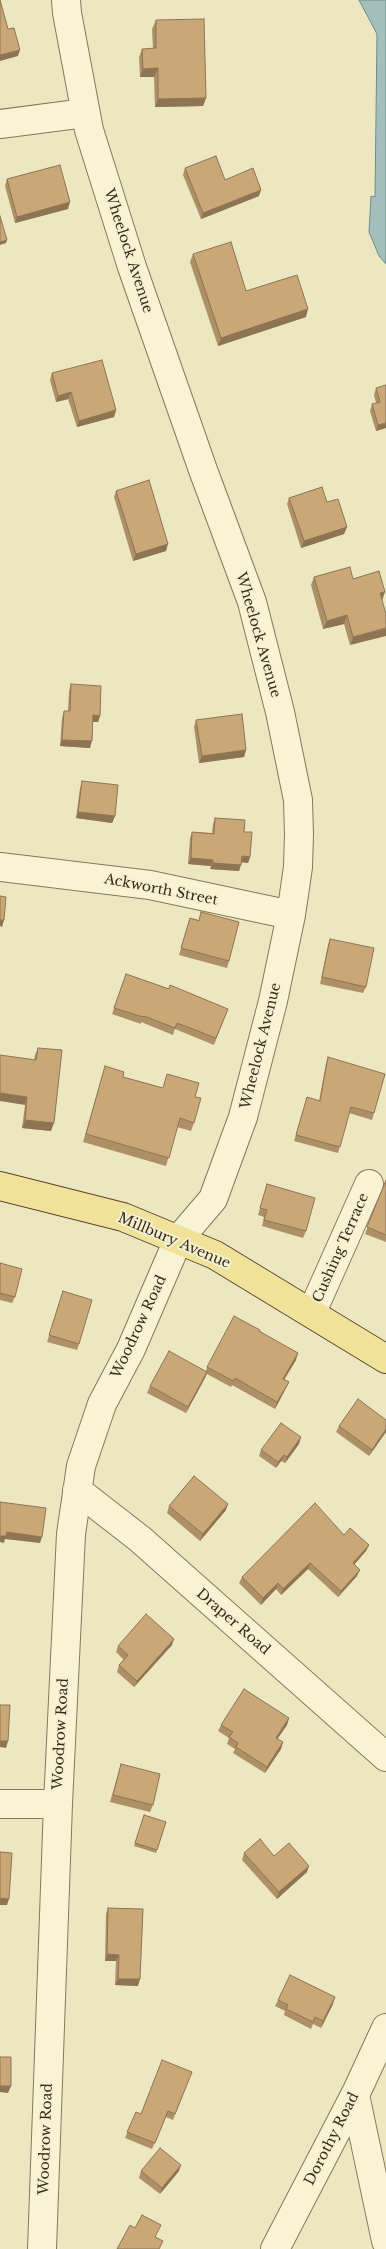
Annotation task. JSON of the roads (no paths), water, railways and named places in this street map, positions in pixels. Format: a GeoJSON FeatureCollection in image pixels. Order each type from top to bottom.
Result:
{"type":"FeatureCollection","features":[{"type":"Feature","properties":{"kind":"main road","name":"Millbury Avenue"},"geometry":{"type":"LineString","coordinates":[[0,1186],[123,1217],[215,1255],[312,1312],[386,1359]]}},
{"type":"Feature","properties":{"kind":"street","name":"Wheelock Avenue"},"geometry":{"type":"LineString","coordinates":[[66,0],[88,130],[132,267],[203,470],[252,602],[280,712],[298,800],[298,867],[291,915],[243,1117],[212,1199],[178,1240]]}},
{"type":"Feature","properties":{"kind":"street"},"geometry":{"type":"LineString","coordinates":[[0,124],[86,114]]}},
{"type":"Feature","properties":{"kind":"street","name":"Ackworth Street"},"geometry":{"type":"LineString","coordinates":[[0,866],[150,885],[291,915]]}},
{"type":"Feature","properties":{"kind":"street","name":"Cushing Terrace"},"geometry":{"type":"LineString","coordinates":[[312,1312],[369,1184]]}},
{"type":"Feature","properties":{"kind":"street","name":"Woodrow Road"},"geometry":{"type":"LineString","coordinates":[[42,2249],[58,1804],[71,1534],[81,1466],[102,1404],[131,1349],[178,1240]]}},
{"type":"Feature","properties":{"kind":"street","name":"Draper Road"},"geometry":{"type":"LineString","coordinates":[[77,1490],[140,1539],[386,1757]]}},
{"type":"Feature","properties":{"kind":"street"},"geometry":{"type":"LineString","coordinates":[[0,1804],[58,1804]]}},
{"type":"Feature","properties":{"kind":"street","name":"Dorothy Road"},"geometry":{"type":"LineString","coordinates":[[275,2249],[355,2095],[386,2028]]}},
{"type":"Feature","properties":{"kind":"street"},"geometry":{"type":"LineString","coordinates":[[355,2095],[386,2241]]}},
{"type":"Feature","properties":{"kind":"water"},"geometry":{"type":"Polygon","coordinates":[[[359,0],[386,0],[386,264],[379,256],[369,232],[371,196],[375,197],[377,34],[359,0]]]}}]}
